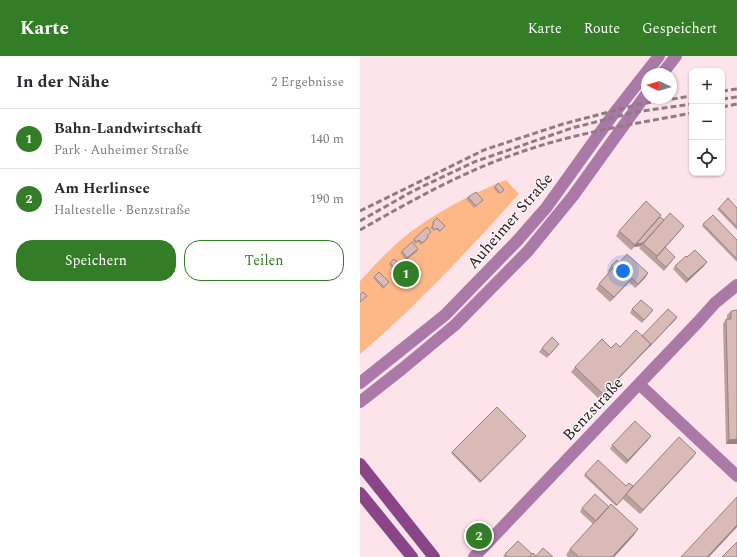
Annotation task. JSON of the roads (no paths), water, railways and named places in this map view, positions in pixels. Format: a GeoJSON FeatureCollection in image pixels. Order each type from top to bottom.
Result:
{"type":"FeatureCollection","features":[{"type":"Feature","properties":{"kind":"highway"},"geometry":{"type":"LineString","coordinates":[[360,464],[434,557]]}},
{"type":"Feature","properties":{"kind":"highway"},"geometry":{"type":"LineString","coordinates":[[360,493],[412,557]]}},
{"type":"Feature","properties":{"kind":"main road","name":"Auheimer Straße"},"geometry":{"type":"LineString","coordinates":[[360,383],[445,315],[517,241],[546,208],[612,116],[659,56]]}},
{"type":"Feature","properties":{"kind":"main road"},"geometry":{"type":"LineString","coordinates":[[667,68],[676,56]]}},
{"type":"Feature","properties":{"kind":"main road","name":"Auheimer Straße"},"geometry":{"type":"LineString","coordinates":[[360,402],[455,325],[528,251],[563,210],[641,101]]}},
{"type":"Feature","properties":{"kind":"main road","name":"Benzstraße"},"geometry":{"type":"LineString","coordinates":[[474,557],[715,303],[737,285]]}},
{"type":"Feature","properties":{"kind":"main road"},"geometry":{"type":"LineString","coordinates":[[639,384],[737,476]]}},
{"type":"Feature","properties":{"kind":"railway"},"geometry":{"type":"LineString","coordinates":[[725,91],[737,89]]}},
{"type":"Feature","properties":{"kind":"railway"},"geometry":{"type":"LineString","coordinates":[[360,211],[484,150],[563,124],[640,104],[689,96]]}},
{"type":"Feature","properties":{"kind":"railway"},"geometry":{"type":"LineString","coordinates":[[725,99],[737,97]]}},
{"type":"Feature","properties":{"kind":"railway"},"geometry":{"type":"LineString","coordinates":[[360,221],[413,191],[474,162],[572,128],[635,112],[689,104]]}},
{"type":"Feature","properties":{"kind":"railway"},"geometry":{"type":"LineString","coordinates":[[725,106],[737,104]]}},
{"type":"Feature","properties":{"kind":"railway"},"geometry":{"type":"LineString","coordinates":[[360,230],[457,178],[518,153],[582,134],[689,114]]}},
{"type":"Feature","properties":{"kind":"place","name":"Bahn-Landwirtschaft"},"geometry":{"type":"Point","coordinates":[406,274]}},
{"type":"Feature","properties":{"kind":"place","name":"Am Herlinsee"},"geometry":{"type":"Point","coordinates":[479,536]}}]}
